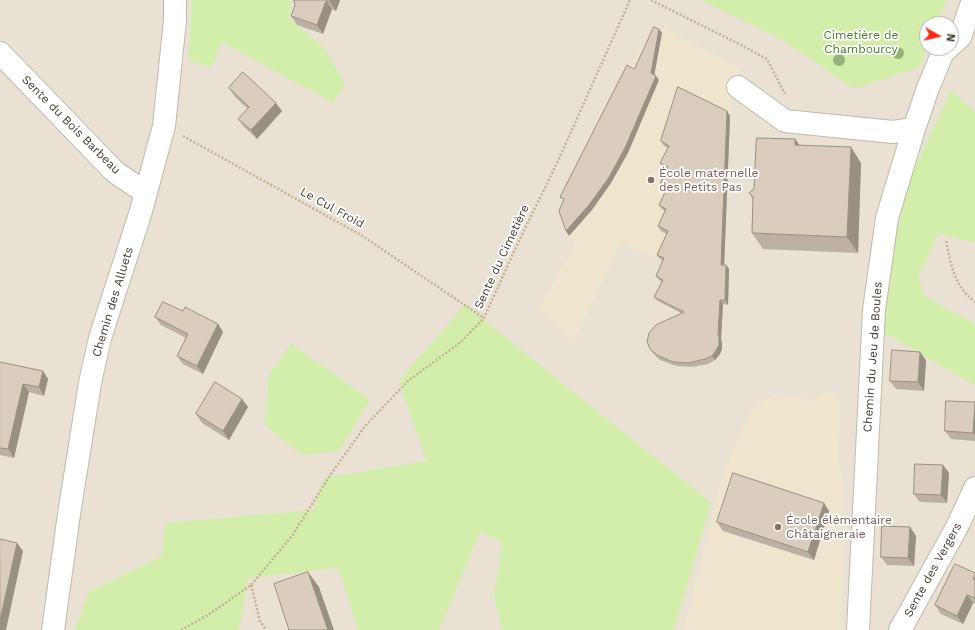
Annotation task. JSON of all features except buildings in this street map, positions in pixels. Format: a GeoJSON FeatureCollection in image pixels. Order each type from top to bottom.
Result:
{"type":"FeatureCollection","features":[{"type":"Feature","properties":{"kind":"street","name":"Chemin des Alluets"},"geometry":{"type":"LineString","coordinates":[[53,630],[69,514],[90,382],[100,338],[146,192],[164,126],[175,20],[175,0]]}},
{"type":"Feature","properties":{"kind":"street","name":"Chemin du Jeu de Boules"},"geometry":{"type":"LineString","coordinates":[[959,39],[973,0]]}},
{"type":"Feature","properties":{"kind":"street","name":"Sente du Bois Barbeau"},"geometry":{"type":"LineString","coordinates":[[0,53],[115,172],[146,192]]}},
{"type":"Feature","properties":{"kind":"street","name":"Chemin du Jeu de Boules"},"geometry":{"type":"LineString","coordinates":[[858,630],[874,310],[887,218],[914,129],[928,88],[942,56]]}},
{"type":"Feature","properties":{"kind":"street"},"geometry":{"type":"LineString","coordinates":[[738,87],[785,122],[893,132],[914,129]]}},
{"type":"Feature","properties":{"kind":"street","name":"Sente des Vergers"},"geometry":{"type":"LineString","coordinates":[[900,630],[968,524],[975,488]]}},
{"type":"Feature","properties":{"kind":"path","name":"Sente du Cimetière"},"geometry":{"type":"LineString","coordinates":[[181,630],[208,615],[251,584],[292,536],[329,477],[365,426],[408,381],[461,342],[484,318],[558,161],[630,0]]}},
{"type":"Feature","properties":{"kind":"path"},"geometry":{"type":"LineString","coordinates":[[651,0],[767,59],[787,98],[785,122]]}},
{"type":"Feature","properties":{"kind":"path","name":"Le Cul Froid"},"geometry":{"type":"LineString","coordinates":[[164,126],[362,235],[484,318]]}},
{"type":"Feature","properties":{"kind":"path"},"geometry":{"type":"LineString","coordinates":[[946,241],[952,268],[958,284],[975,302]]}},
{"type":"Feature","properties":{"kind":"path"},"geometry":{"type":"LineString","coordinates":[[251,584],[260,621],[266,630]]}},
{"type":"Feature","properties":{"kind":"shaded area"},"geometry":{"type":"Polygon","coordinates":[[[0,0],[975,0],[975,630],[0,630],[0,0]]]}},
{"type":"Feature","properties":{"kind":"shaded area","name":"École maternelle des Petits Pas"},"geometry":{"type":"Polygon","coordinates":[[[654,23],[740,68],[729,91],[731,93],[724,269],[729,269],[728,305],[723,305],[722,321],[712,321],[722,343],[722,349],[719,356],[712,362],[692,367],[681,367],[668,364],[660,360],[653,353],[685,315],[658,301],[666,284],[659,280],[667,263],[621,243],[573,343],[538,310],[576,243],[569,236],[562,215],[567,204],[563,201],[654,23]]]}},
{"type":"Feature","properties":{"kind":"shaded area","name":"École élémentaire Châtaigneraie"},"geometry":{"type":"Polygon","coordinates":[[[827,391],[840,400],[839,460],[846,501],[841,630],[683,630],[724,470],[752,409],[775,393],[812,400],[827,391]]]}},
{"type":"Feature","properties":{"kind":"green space"},"geometry":{"type":"Polygon","coordinates":[[[192,0],[290,0],[289,18],[324,48],[345,84],[333,103],[222,42],[211,68],[188,60],[192,0]]]}},
{"type":"Feature","properties":{"kind":"green space","name":"Cimetière de Chambourcy"},"geometry":{"type":"Polygon","coordinates":[[[701,0],[947,0],[940,16],[919,16],[919,56],[924,56],[920,67],[854,89],[783,40],[701,0]]]}},
{"type":"Feature","properties":{"kind":"green space"},"geometry":{"type":"Polygon","coordinates":[[[951,91],[975,112],[975,243],[939,233],[918,277],[924,296],[975,324],[975,385],[876,328],[900,199],[951,91]]]}},
{"type":"Feature","properties":{"kind":"green space"},"geometry":{"type":"Polygon","coordinates":[[[465,305],[711,503],[674,630],[502,630],[494,595],[503,543],[480,532],[439,630],[358,630],[338,568],[248,578],[239,630],[75,630],[89,592],[161,557],[166,523],[314,510],[324,478],[427,461],[399,380],[465,305]]]}},
{"type":"Feature","properties":{"kind":"green space"},"geometry":{"type":"Polygon","coordinates":[[[291,344],[370,400],[339,451],[301,455],[265,424],[269,376],[291,344]]]}},
{"type":"Feature","properties":{"kind":"place","name":"École maternelle des Petits Pas"},"geometry":{"type":"Point","coordinates":[651,180]}},
{"type":"Feature","properties":{"kind":"place","name":"École élémentaire Châtaigneraie"},"geometry":{"type":"Point","coordinates":[778,527]}}]}
